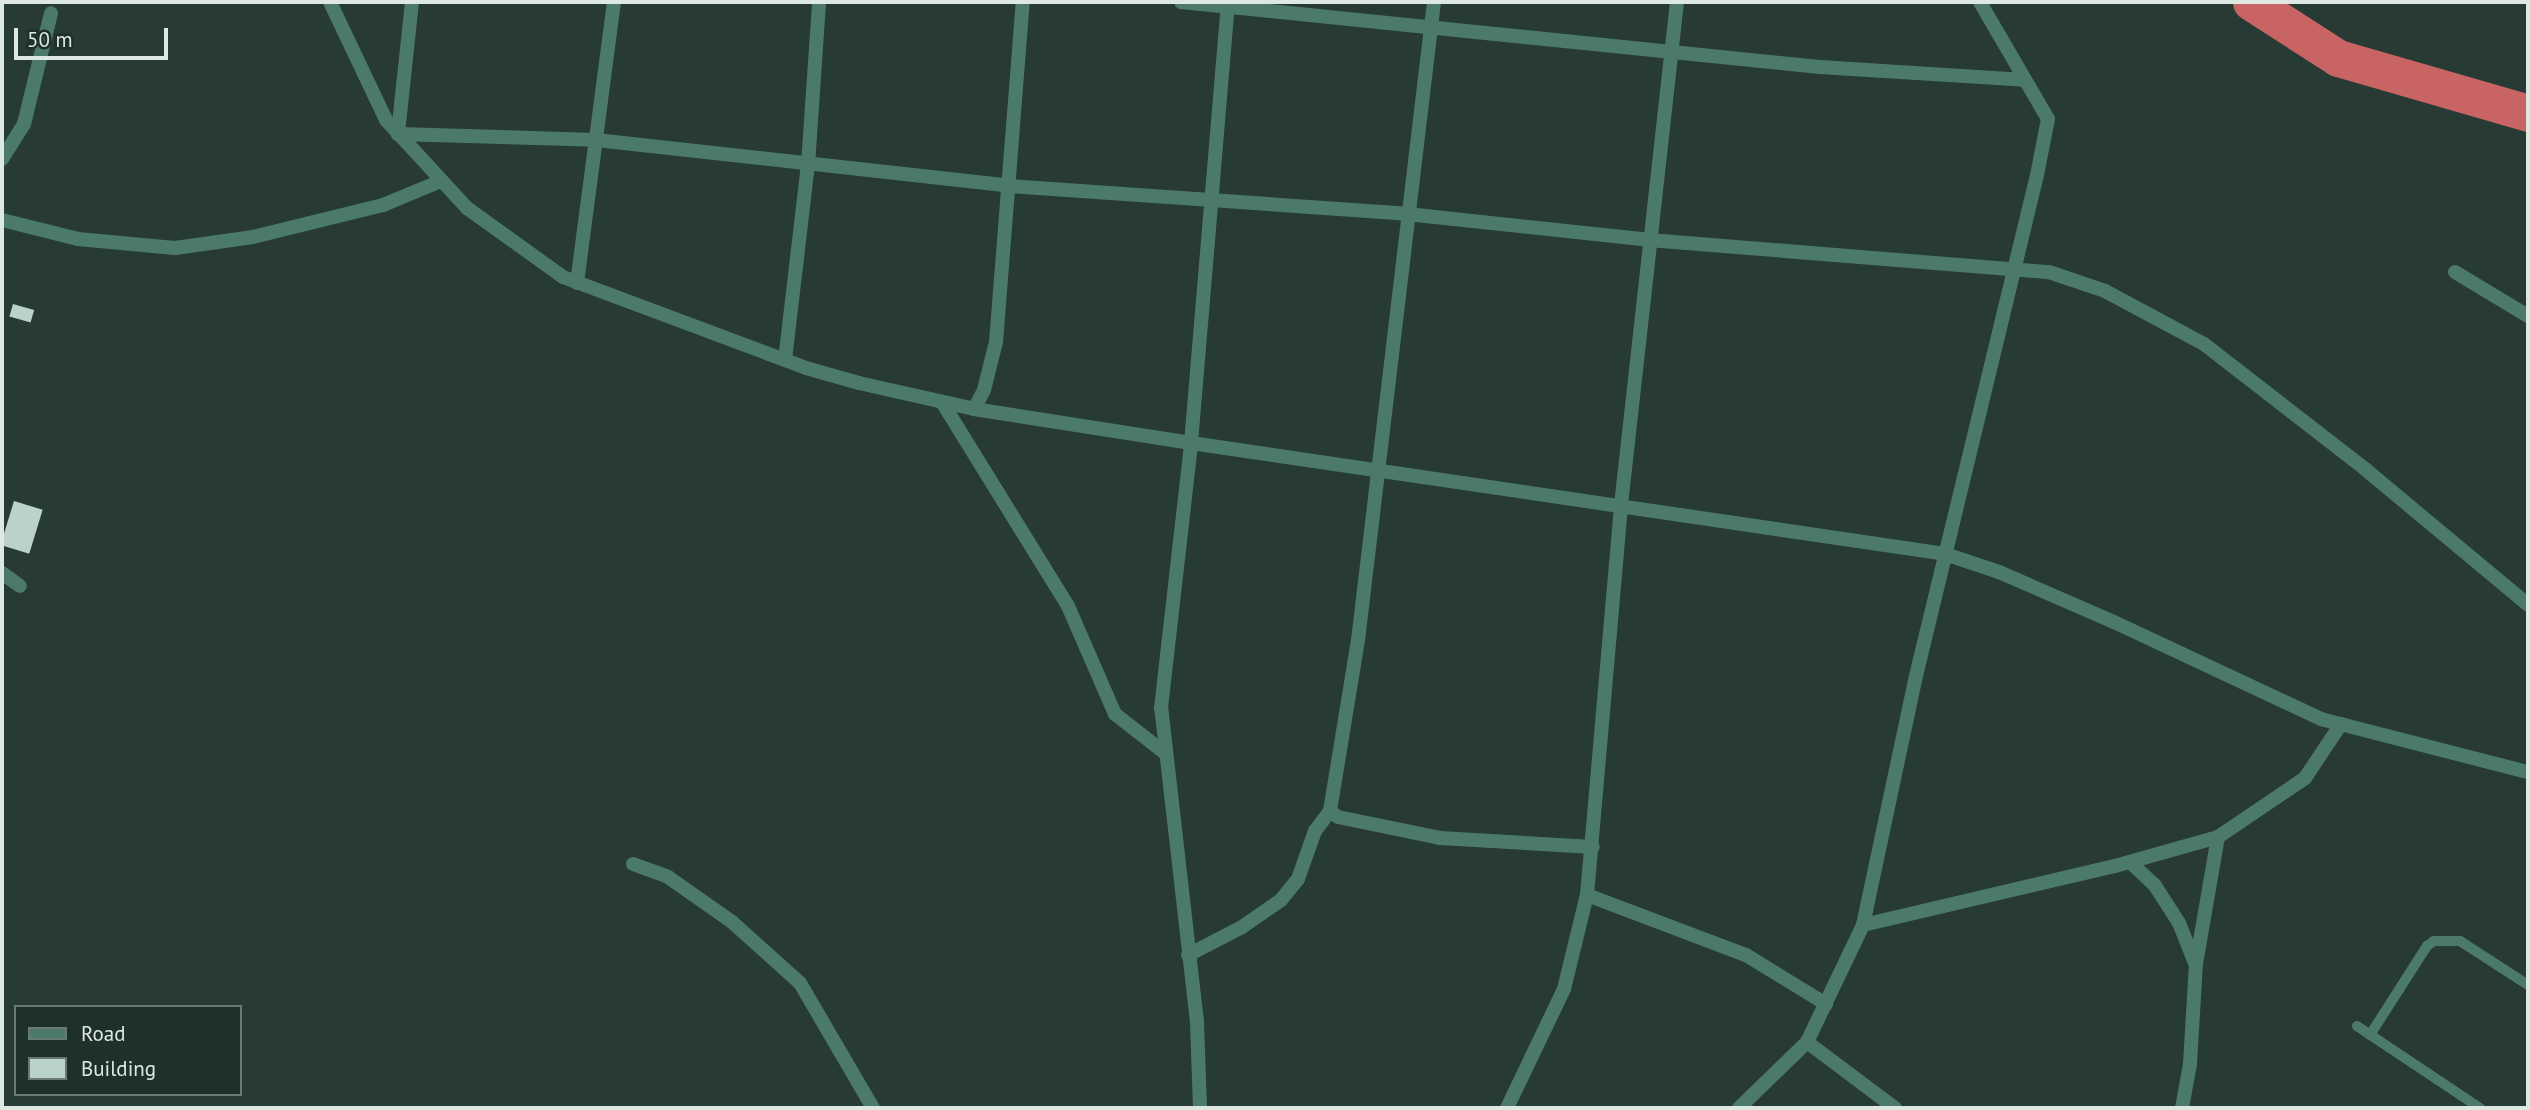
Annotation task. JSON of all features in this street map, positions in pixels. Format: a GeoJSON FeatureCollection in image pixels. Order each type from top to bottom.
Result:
{"type":"FeatureCollection","features":[{"type":"Feature","properties":{"kind":"street"},"geometry":{"type":"LineString","coordinates":[[330,2],[386,120],[441,181],[510,241],[577,283],[785,360],[974,409],[1945,554],[1999,572],[2270,697],[2341,724],[2528,772]]}},
{"type":"Feature","properties":{"kind":"street"},"geometry":{"type":"LineString","coordinates":[[398,134],[412,2]]}},
{"type":"Feature","properties":{"kind":"street"},"geometry":{"type":"LineString","coordinates":[[577,283],[614,2]]}},
{"type":"Feature","properties":{"kind":"street"},"geometry":{"type":"LineString","coordinates":[[785,360],[808,165],[819,2]]}},
{"type":"Feature","properties":{"kind":"street"},"geometry":{"type":"LineString","coordinates":[[974,409],[985,390],[996,342],[1023,2]]}},
{"type":"Feature","properties":{"kind":"street"},"geometry":{"type":"LineString","coordinates":[[1181,2],[1228,4],[1673,53],[2025,80]]}},
{"type":"Feature","properties":{"kind":"street"},"geometry":{"type":"LineString","coordinates":[[1188,955],[1242,927],[1281,900],[1298,879],[1315,831],[1330,811],[1358,640],[1376,469],[1434,2]]}},
{"type":"Feature","properties":{"kind":"street"},"geometry":{"type":"LineString","coordinates":[[1507,1108],[1564,989],[1587,895],[1621,505],[1677,2]]}},
{"type":"Feature","properties":{"kind":"street"},"geometry":{"type":"LineString","coordinates":[[1739,1108],[1807,1042],[1863,925],[1945,554],[2048,120],[1980,2]]}},
{"type":"Feature","properties":{"kind":"street"},"geometry":{"type":"LineString","coordinates":[[1200,1108],[1188,955],[1165,753],[1161,684],[1191,443],[1208,202],[1228,4]]}},
{"type":"Feature","properties":{"kind":"street"},"geometry":{"type":"LineString","coordinates":[[2,159],[24,124],[51,13]]}},
{"type":"Feature","properties":{"kind":"street"},"geometry":{"type":"LineString","coordinates":[[398,134],[596,140],[1010,186],[1407,214],[1649,240],[2049,272],[2105,291],[2204,344],[2355,460],[2528,605]]}},
{"type":"Feature","properties":{"kind":"street"},"geometry":{"type":"LineString","coordinates":[[2,220],[78,239],[175,248],[253,237],[370,208],[441,181]]}},
{"type":"Feature","properties":{"kind":"street"},"geometry":{"type":"LineString","coordinates":[[2455,272],[2528,316]]}},
{"type":"Feature","properties":{"kind":"street"},"geometry":{"type":"LineString","coordinates":[[942,402],[1068,606],[1115,714],[1165,753]]}},
{"type":"Feature","properties":{"kind":"street"},"geometry":{"type":"LineString","coordinates":[[2,573],[20,586]]}},
{"type":"Feature","properties":{"kind":"street"},"geometry":{"type":"LineString","coordinates":[[1863,925],[2130,862],[2218,837],[2305,778],[2341,724]]}},
{"type":"Feature","properties":{"kind":"street"},"geometry":{"type":"LineString","coordinates":[[1330,811],[1338,817],[1450,839],[1593,847]]}},
{"type":"Feature","properties":{"kind":"street"},"geometry":{"type":"LineString","coordinates":[[2182,1108],[2190,1064],[2196,964],[2218,837]]}},
{"type":"Feature","properties":{"kind":"street"},"geometry":{"type":"LineString","coordinates":[[2130,862],[2154,884],[2179,923],[2196,964]]}},
{"type":"Feature","properties":{"kind":"street"},"geometry":{"type":"LineString","coordinates":[[633,864],[668,877],[732,922],[800,983],[873,1108]]}},
{"type":"Feature","properties":{"kind":"street"},"geometry":{"type":"LineString","coordinates":[[1587,895],[1746,955],[1826,1004]]}},
{"type":"Feature","properties":{"kind":"street"},"geometry":{"type":"LineString","coordinates":[[1807,1042],[1895,1108]]}},
{"type":"Feature","properties":{"kind":"lane"},"geometry":{"type":"LineString","coordinates":[[2370,1035],[2427,946],[2434,941],[2460,942],[2528,985]]}},
{"type":"Feature","properties":{"kind":"lane"},"geometry":{"type":"LineString","coordinates":[[2357,1026],[2480,1108]]}},
{"type":"Feature","properties":{"kind":"building"},"geometry":{"type":"Polygon","coordinates":[[[13,304],[34,310],[31,323],[9,316],[13,304]]]}},
{"type":"Feature","properties":{"kind":"building"},"geometry":{"type":"Polygon","coordinates":[[[14,501],[43,510],[29,554],[2,545],[14,501]]]}},
{"type":"Feature","properties":{"kind":"waterway"},"geometry":{"type":"LineString","coordinates":[[2251,2],[2338,58],[2528,113]]}}]}
